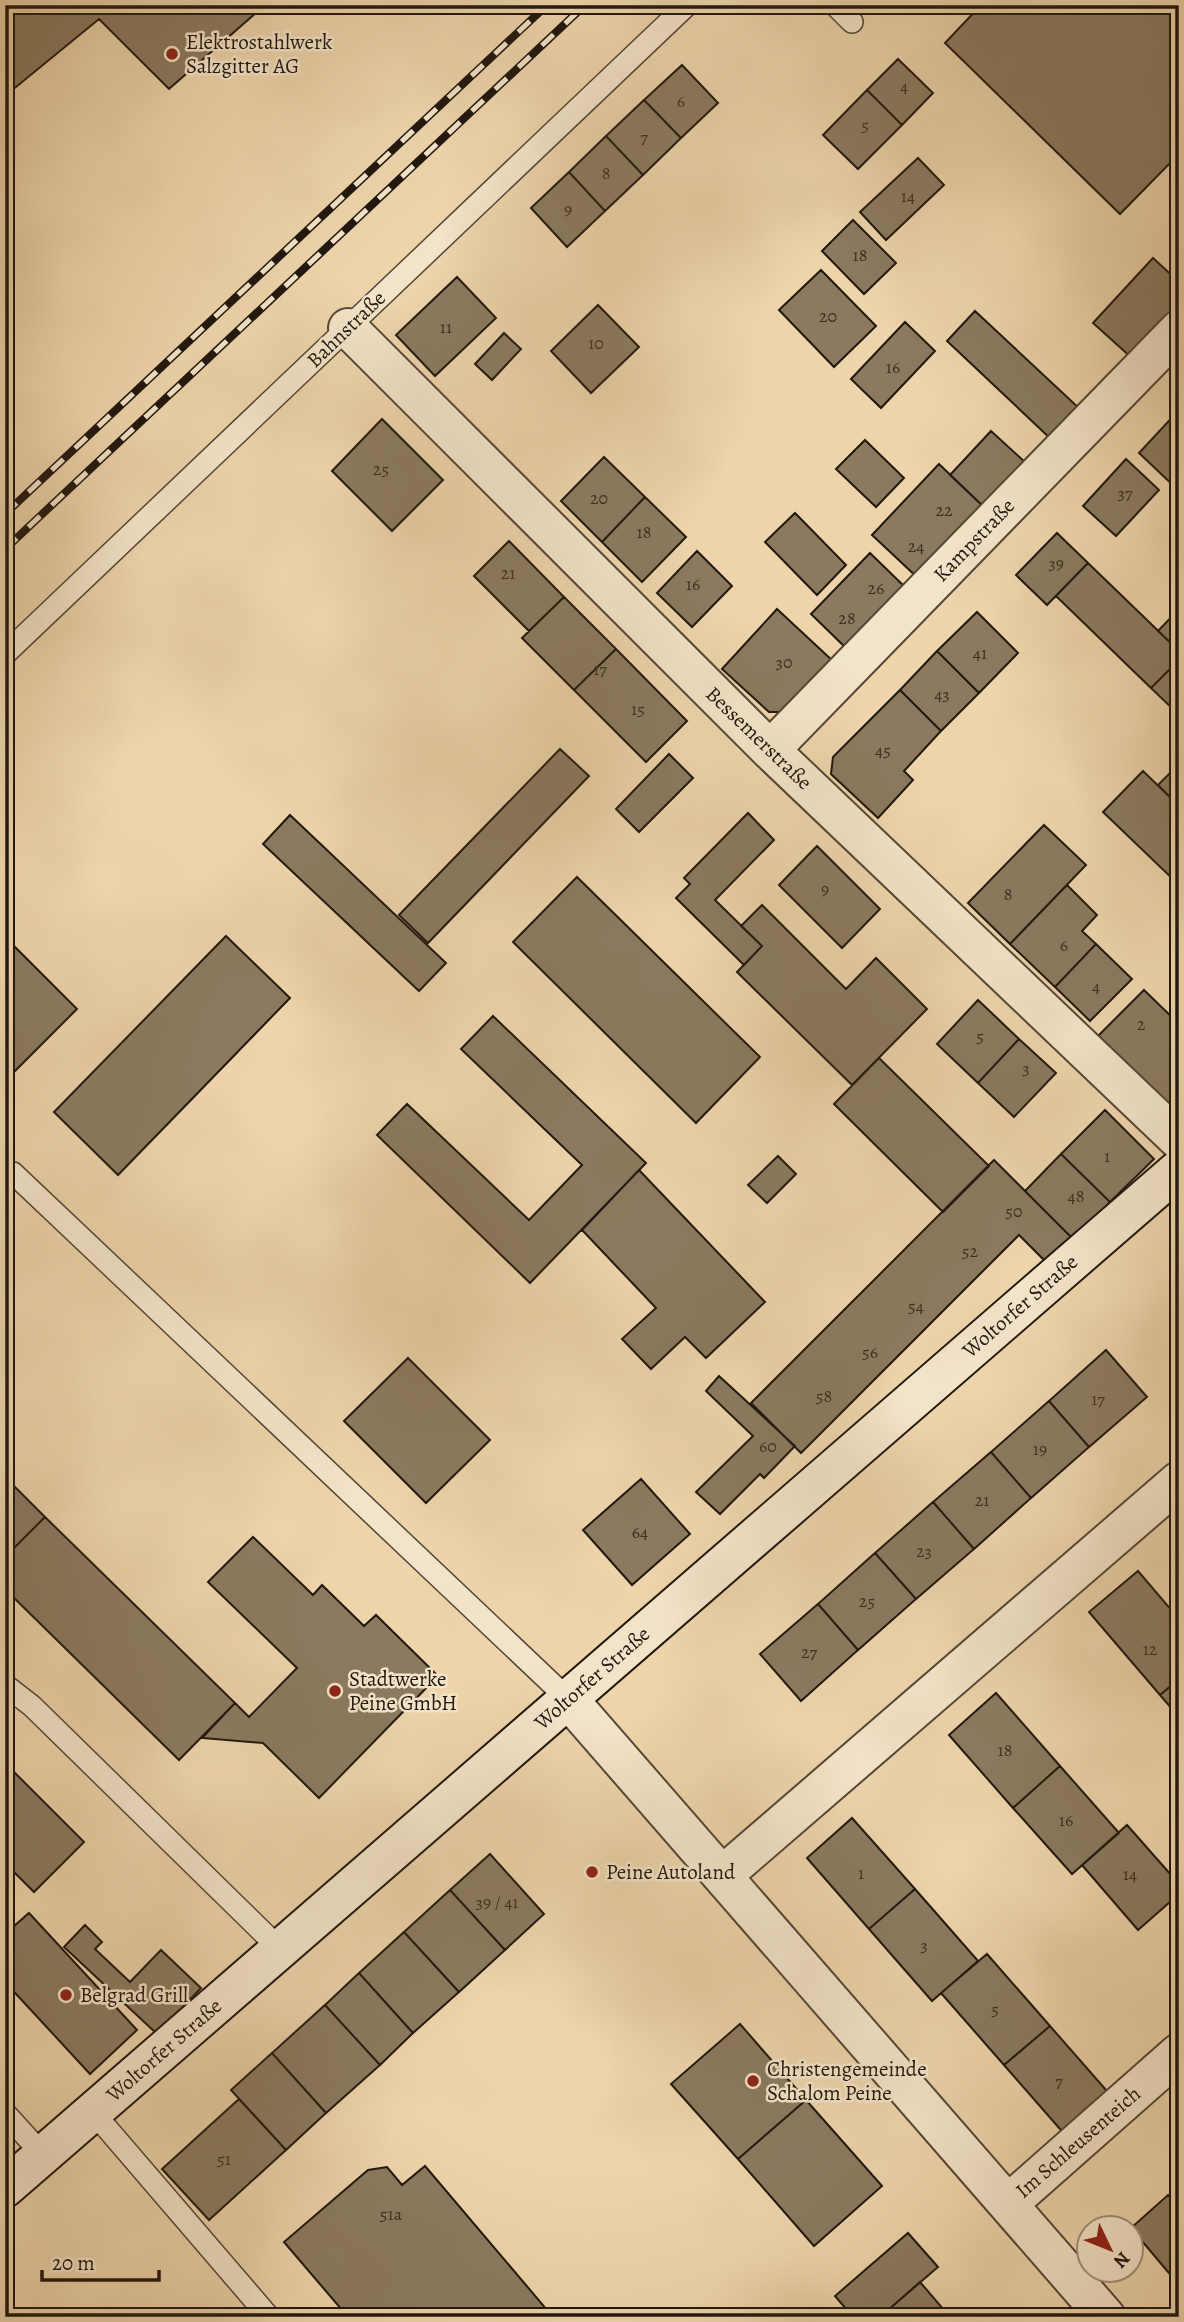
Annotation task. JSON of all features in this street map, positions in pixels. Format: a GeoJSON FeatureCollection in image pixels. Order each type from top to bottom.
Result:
{"type":"FeatureCollection","features":[{"type":"Feature","properties":{"kind":"street","name":"Bessemerstraße"},"geometry":{"type":"LineString","coordinates":[[348,328],[770,750],[1179,1140]]}},
{"type":"Feature","properties":{"kind":"street","name":"Kampstraße"},"geometry":{"type":"LineString","coordinates":[[770,750],[1179,330]]}},
{"type":"Feature","properties":{"kind":"street","name":"Woltorfer Straße"},"geometry":{"type":"LineString","coordinates":[[5,2188],[1179,1169]]}},
{"type":"Feature","properties":{"kind":"street"},"geometry":{"type":"LineString","coordinates":[[723,1875],[1179,1481]]}},
{"type":"Feature","properties":{"kind":"street"},"geometry":{"type":"LineString","coordinates":[[568,1699],[1106,2317]]}},
{"type":"Feature","properties":{"kind":"street","name":"Im Schleusenteich"},"geometry":{"type":"LineString","coordinates":[[1008,2204],[1179,2053]]}},
{"type":"Feature","properties":{"kind":"lane","name":"Bahnstraße"},"geometry":{"type":"LineString","coordinates":[[5,654],[687,5]]}},
{"type":"Feature","properties":{"kind":"lane"},"geometry":{"type":"LineString","coordinates":[[835,5],[852,22]]}},
{"type":"Feature","properties":{"kind":"lane"},"geometry":{"type":"LineString","coordinates":[[13,1173],[568,1699]]}},
{"type":"Feature","properties":{"kind":"lane"},"geometry":{"type":"LineString","coordinates":[[5,1685],[32,1706],[280,1949]]}},
{"type":"Feature","properties":{"kind":"lane"},"geometry":{"type":"LineString","coordinates":[[93,2112],[269,2317]]}},
{"type":"Feature","properties":{"kind":"lane"},"geometry":{"type":"LineString","coordinates":[[5,2113],[43,2155]]}},
{"type":"Feature","properties":{"kind":"building","name":"Elektrostahlwerk Salzgitter AG"},"geometry":{"type":"Polygon","coordinates":[[[5,5],[265,5],[169,89],[99,19],[5,96],[5,5]]]}},
{"type":"Feature","properties":{"kind":"building"},"geometry":{"type":"Polygon","coordinates":[[[981,5],[1179,5],[1179,165],[1173,160],[1120,214],[945,43],[981,5]]]}},
{"type":"Feature","properties":{"kind":"building"},"geometry":{"type":"Polygon","coordinates":[[[898,59],[933,93],[902,125],[867,90],[898,59]]]}},
{"type":"Feature","properties":{"kind":"building"},"geometry":{"type":"Polygon","coordinates":[[[682,65],[718,103],[681,138],[644,100],[682,65]]]}},
{"type":"Feature","properties":{"kind":"building"},"geometry":{"type":"Polygon","coordinates":[[[867,90],[902,125],[858,169],[823,135],[867,90]]]}},
{"type":"Feature","properties":{"kind":"building"},"geometry":{"type":"Polygon","coordinates":[[[644,100],[681,138],[643,175],[606,136],[644,100]]]}},
{"type":"Feature","properties":{"kind":"building"},"geometry":{"type":"Polygon","coordinates":[[[606,136],[643,175],[605,211],[569,172],[606,136]]]}},
{"type":"Feature","properties":{"kind":"building"},"geometry":{"type":"Polygon","coordinates":[[[918,158],[944,185],[886,240],[860,212],[918,158]]]}},
{"type":"Feature","properties":{"kind":"building"},"geometry":{"type":"Polygon","coordinates":[[[569,172],[605,211],[567,247],[531,208],[569,172]]]}},
{"type":"Feature","properties":{"kind":"building"},"geometry":{"type":"Polygon","coordinates":[[[853,220],[896,263],[864,294],[822,251],[853,220]]]}},
{"type":"Feature","properties":{"kind":"building"},"geometry":{"type":"Polygon","coordinates":[[[1153,258],[1179,282],[1179,309],[1133,359],[1093,323],[1153,258]]]}},
{"type":"Feature","properties":{"kind":"building"},"geometry":{"type":"Polygon","coordinates":[[[821,270],[876,326],[834,367],[779,310],[821,270]]]}},
{"type":"Feature","properties":{"kind":"building"},"geometry":{"type":"Polygon","coordinates":[[[457,277],[496,318],[435,376],[396,335],[457,277]]]}},
{"type":"Feature","properties":{"kind":"building"},"geometry":{"type":"Polygon","coordinates":[[[598,305],[639,347],[591,393],[551,351],[598,305]]]}},
{"type":"Feature","properties":{"kind":"building"},"geometry":{"type":"Polygon","coordinates":[[[975,311],[1081,410],[1052,440],[947,341],[975,311]]]}},
{"type":"Feature","properties":{"kind":"building"},"geometry":{"type":"Polygon","coordinates":[[[905,322],[935,351],[881,408],[851,379],[905,322]]]}},
{"type":"Feature","properties":{"kind":"building"},"geometry":{"type":"Polygon","coordinates":[[[504,333],[521,349],[492,380],[475,364],[504,333]]]}},
{"type":"Feature","properties":{"kind":"building"},"geometry":{"type":"Polygon","coordinates":[[[1179,410],[1179,490],[1178,490],[1139,453],[1179,410]]]}},
{"type":"Feature","properties":{"kind":"building"},"geometry":{"type":"Polygon","coordinates":[[[382,419],[443,480],[392,531],[332,471],[382,419]]]}},
{"type":"Feature","properties":{"kind":"building"},"geometry":{"type":"Polygon","coordinates":[[[991,431],[1027,464],[985,508],[950,475],[991,431]]]}},
{"type":"Feature","properties":{"kind":"building"},"geometry":{"type":"Polygon","coordinates":[[[865,440],[904,478],[876,507],[836,469],[865,440]]]}},
{"type":"Feature","properties":{"kind":"building"},"geometry":{"type":"Polygon","coordinates":[[[604,457],[645,497],[602,542],[561,501],[604,457]]]}},
{"type":"Feature","properties":{"kind":"building"},"geometry":{"type":"Polygon","coordinates":[[[1126,459],[1159,490],[1116,536],[1083,506],[1126,459]]]}},
{"type":"Feature","properties":{"kind":"building"},"geometry":{"type":"Polygon","coordinates":[[[939,464],[985,508],[919,579],[872,535],[939,464]]]}},
{"type":"Feature","properties":{"kind":"building"},"geometry":{"type":"Polygon","coordinates":[[[645,497],[686,537],[642,582],[602,542],[645,497]]]}},
{"type":"Feature","properties":{"kind":"building"},"geometry":{"type":"Polygon","coordinates":[[[795,513],[846,565],[817,595],[765,542],[795,513]]]}},
{"type":"Feature","properties":{"kind":"building"},"geometry":{"type":"Polygon","coordinates":[[[1057,533],[1088,563],[1047,605],[1016,575],[1057,533]]]}},
{"type":"Feature","properties":{"kind":"building"},"geometry":{"type":"Polygon","coordinates":[[[509,541],[564,597],[529,631],[474,576],[509,541]]]}},
{"type":"Feature","properties":{"kind":"building"},"geometry":{"type":"Polygon","coordinates":[[[697,551],[732,586],[692,627],[657,593],[697,551]]]}},
{"type":"Feature","properties":{"kind":"building"},"geometry":{"type":"Polygon","coordinates":[[[870,553],[907,589],[848,650],[811,614],[870,553]]]}},
{"type":"Feature","properties":{"kind":"building"},"geometry":{"type":"Polygon","coordinates":[[[1088,563],[1179,651],[1179,660],[1151,688],[1056,596],[1088,563]]]}},
{"type":"Feature","properties":{"kind":"building"},"geometry":{"type":"Polygon","coordinates":[[[564,597],[616,649],[574,690],[522,638],[564,597]]]}},
{"type":"Feature","properties":{"kind":"building"},"geometry":{"type":"Polygon","coordinates":[[[777,609],[834,662],[787,712],[769,712],[722,669],[777,609]]]}},
{"type":"Feature","properties":{"kind":"building"},"geometry":{"type":"Polygon","coordinates":[[[1179,609],[1179,651],[1158,631],[1179,609]]]}},
{"type":"Feature","properties":{"kind":"building"},"geometry":{"type":"Polygon","coordinates":[[[977,612],[1018,653],[979,693],[937,651],[977,612]]]}},
{"type":"Feature","properties":{"kind":"building"},"geometry":{"type":"Polygon","coordinates":[[[616,649],[687,721],[646,762],[574,690],[616,649]]]}},
{"type":"Feature","properties":{"kind":"building"},"geometry":{"type":"Polygon","coordinates":[[[937,651],[979,693],[941,731],[900,690],[937,651]]]}},
{"type":"Feature","properties":{"kind":"building"},"geometry":{"type":"Polygon","coordinates":[[[1179,660],[1179,715],[1151,688],[1179,660]]]}},
{"type":"Feature","properties":{"kind":"building"},"geometry":{"type":"Polygon","coordinates":[[[900,690],[941,731],[904,771],[913,780],[878,818],[831,774],[833,757],[900,690]]]}},
{"type":"Feature","properties":{"kind":"building"},"geometry":{"type":"Polygon","coordinates":[[[560,749],[589,776],[428,943],[399,915],[560,749]]]}},
{"type":"Feature","properties":{"kind":"building"},"geometry":{"type":"Polygon","coordinates":[[[669,754],[693,778],[639,832],[616,809],[669,754]]]}},
{"type":"Feature","properties":{"kind":"building"},"geometry":{"type":"Polygon","coordinates":[[[1179,764],[1179,806],[1158,785],[1179,764]]]}},
{"type":"Feature","properties":{"kind":"building"},"geometry":{"type":"Polygon","coordinates":[[[1143,771],[1179,806],[1179,885],[1103,812],[1143,771]]]}},
{"type":"Feature","properties":{"kind":"building"},"geometry":{"type":"Polygon","coordinates":[[[748,813],[774,840],[715,900],[762,946],[744,965],[676,898],[690,884],[684,878],[748,813]]]}},
{"type":"Feature","properties":{"kind":"building"},"geometry":{"type":"Polygon","coordinates":[[[290,815],[446,963],[419,991],[263,844],[290,815]]]}},
{"type":"Feature","properties":{"kind":"building"},"geometry":{"type":"Polygon","coordinates":[[[1044,825],[1086,865],[1010,944],[968,903],[1044,825]]]}},
{"type":"Feature","properties":{"kind":"building"},"geometry":{"type":"Polygon","coordinates":[[[817,846],[880,909],[842,948],[779,885],[817,846]]]}},
{"type":"Feature","properties":{"kind":"building"},"geometry":{"type":"Polygon","coordinates":[[[577,877],[760,1057],[696,1123],[513,942],[577,877]]]}},
{"type":"Feature","properties":{"kind":"building"},"geometry":{"type":"Polygon","coordinates":[[[1067,885],[1097,915],[1082,931],[1096,944],[1055,987],[1010,944],[1067,885]]]}},
{"type":"Feature","properties":{"kind":"building"},"geometry":{"type":"Polygon","coordinates":[[[762,905],[846,989],[876,958],[927,1009],[852,1085],[737,972],[762,946],[741,926],[762,905]]]}},
{"type":"Feature","properties":{"kind":"building"},"geometry":{"type":"Polygon","coordinates":[[[226,936],[290,998],[118,1175],[54,1112],[226,936]]]}},
{"type":"Feature","properties":{"kind":"building"},"geometry":{"type":"Polygon","coordinates":[[[5,937],[77,1009],[5,1081],[5,937]]]}},
{"type":"Feature","properties":{"kind":"building"},"geometry":{"type":"Polygon","coordinates":[[[1096,944],[1132,979],[1090,1021],[1055,987],[1096,944]]]}},
{"type":"Feature","properties":{"kind":"building"},"geometry":{"type":"Polygon","coordinates":[[[1144,990],[1179,1024],[1179,1116],[1098,1036],[1144,990]]]}},
{"type":"Feature","properties":{"kind":"building"},"geometry":{"type":"Polygon","coordinates":[[[978,1000],[1019,1039],[978,1083],[937,1044],[978,1000]]]}},
{"type":"Feature","properties":{"kind":"building"},"geometry":{"type":"Polygon","coordinates":[[[493,1016],[646,1163],[530,1283],[377,1135],[407,1104],[529,1220],[582,1165],[461,1049],[493,1016]]]}},
{"type":"Feature","properties":{"kind":"building"},"geometry":{"type":"Polygon","coordinates":[[[1019,1039],[1056,1073],[1014,1117],[978,1083],[1019,1039]]]}},
{"type":"Feature","properties":{"kind":"building"},"geometry":{"type":"Polygon","coordinates":[[[879,1058],[989,1166],[943,1212],[834,1104],[879,1058]]]}},
{"type":"Feature","properties":{"kind":"building"},"geometry":{"type":"Polygon","coordinates":[[[1105,1110],[1154,1159],[1110,1202],[1061,1154],[1105,1110]]]}},
{"type":"Feature","properties":{"kind":"building"},"geometry":{"type":"Polygon","coordinates":[[[1061,1154],[1110,1202],[1073,1239],[1025,1191],[1061,1154]]]}},
{"type":"Feature","properties":{"kind":"building"},"geometry":{"type":"Polygon","coordinates":[[[778,1156],[796,1174],[767,1203],[748,1185],[778,1156]]]}},
{"type":"Feature","properties":{"kind":"building"},"geometry":{"type":"Polygon","coordinates":[[[994,1160],[1073,1239],[1049,1265],[1019,1235],[801,1453],[751,1403],[994,1160]]]}},
{"type":"Feature","properties":{"kind":"building"},"geometry":{"type":"Polygon","coordinates":[[[639,1170],[765,1302],[706,1358],[685,1337],[651,1369],[622,1339],[656,1308],[582,1230],[639,1170]]]}},
{"type":"Feature","properties":{"kind":"building"},"geometry":{"type":"Polygon","coordinates":[[[1106,1350],[1147,1397],[1089,1447],[1049,1401],[1106,1350]]]}},
{"type":"Feature","properties":{"kind":"building"},"geometry":{"type":"Polygon","coordinates":[[[408,1358],[490,1440],[426,1503],[344,1421],[408,1358]]]}},
{"type":"Feature","properties":{"kind":"building"},"geometry":{"type":"Polygon","coordinates":[[[719,1376],[795,1446],[764,1478],[760,1474],[720,1514],[696,1492],[753,1436],[706,1391],[719,1376]]]}},
{"type":"Feature","properties":{"kind":"building"},"geometry":{"type":"Polygon","coordinates":[[[1049,1401],[1089,1447],[1031,1498],[991,1452],[1049,1401]]]}},
{"type":"Feature","properties":{"kind":"building"},"geometry":{"type":"Polygon","coordinates":[[[991,1452],[1031,1498],[974,1549],[933,1502],[991,1452]]]}},
{"type":"Feature","properties":{"kind":"building"},"geometry":{"type":"Polygon","coordinates":[[[5,1477],[45,1517],[5,1557],[5,1477]]]}},
{"type":"Feature","properties":{"kind":"building"},"geometry":{"type":"Polygon","coordinates":[[[641,1479],[690,1534],[632,1585],[583,1530],[641,1479]]]}},
{"type":"Feature","properties":{"kind":"building"},"geometry":{"type":"Polygon","coordinates":[[[933,1502],[974,1549],[916,1599],[875,1553],[933,1502]]]}},
{"type":"Feature","properties":{"kind":"building"},"geometry":{"type":"Polygon","coordinates":[[[45,1517],[235,1703],[179,1760],[5,1589],[5,1557],[45,1517]]]}},
{"type":"Feature","properties":{"kind":"building"},"geometry":{"type":"Polygon","coordinates":[[[253,1537],[313,1595],[322,1585],[364,1626],[376,1615],[438,1676],[319,1798],[263,1743],[202,1738],[235,1703],[249,1717],[297,1668],[208,1582],[253,1537]]]}},
{"type":"Feature","properties":{"kind":"building"},"geometry":{"type":"Polygon","coordinates":[[[875,1553],[916,1599],[858,1650],[818,1604],[875,1553]]]}},
{"type":"Feature","properties":{"kind":"building"},"geometry":{"type":"Polygon","coordinates":[[[1138,1571],[1179,1619],[1179,1679],[1160,1695],[1089,1612],[1138,1571]]]}},
{"type":"Feature","properties":{"kind":"building"},"geometry":{"type":"Polygon","coordinates":[[[818,1604],[858,1650],[801,1701],[760,1654],[818,1604]]]}},
{"type":"Feature","properties":{"kind":"building"},"geometry":{"type":"Polygon","coordinates":[[[1179,1679],[1179,1717],[1160,1695],[1179,1679]]]}},
{"type":"Feature","properties":{"kind":"building"},"geometry":{"type":"Polygon","coordinates":[[[996,1693],[1060,1766],[1013,1808],[949,1735],[996,1693]]]}},
{"type":"Feature","properties":{"kind":"building"},"geometry":{"type":"Polygon","coordinates":[[[8,1766],[84,1842],[34,1892],[5,1863],[8,1766]]]}},
{"type":"Feature","properties":{"kind":"building"},"geometry":{"type":"Polygon","coordinates":[[[1060,1766],[1119,1833],[1072,1874],[1013,1808],[1060,1766]]]}},
{"type":"Feature","properties":{"kind":"building"},"geometry":{"type":"Polygon","coordinates":[[[852,1818],[915,1889],[869,1929],[807,1858],[852,1818]]]}},
{"type":"Feature","properties":{"kind":"building"},"geometry":{"type":"Polygon","coordinates":[[[1127,1825],[1179,1884],[1179,1894],[1138,1930],[1082,1865],[1127,1825]]]}},
{"type":"Feature","properties":{"kind":"building"},"geometry":{"type":"Polygon","coordinates":[[[490,1854],[544,1914],[505,1950],[450,1890],[490,1854]]]}},
{"type":"Feature","properties":{"kind":"building"},"geometry":{"type":"Polygon","coordinates":[[[915,1889],[978,1961],[932,2001],[869,1929],[915,1889]]]}},
{"type":"Feature","properties":{"kind":"building"},"geometry":{"type":"Polygon","coordinates":[[[450,1890],[505,1950],[459,1992],[404,1932],[450,1890]]]}},
{"type":"Feature","properties":{"kind":"building"},"geometry":{"type":"Polygon","coordinates":[[[29,1913],[137,2030],[90,2074],[5,1982],[5,1934],[29,1913]]]}},
{"type":"Feature","properties":{"kind":"building"},"geometry":{"type":"Polygon","coordinates":[[[85,1925],[102,1942],[95,1949],[130,1982],[161,1950],[201,1988],[157,2034],[64,1947],[85,1925]]]}},
{"type":"Feature","properties":{"kind":"building"},"geometry":{"type":"Polygon","coordinates":[[[404,1932],[459,1992],[413,2033],[359,1973],[404,1932]]]}},
{"type":"Feature","properties":{"kind":"building"},"geometry":{"type":"Polygon","coordinates":[[[987,1954],[1050,2026],[1004,2065],[941,1993],[987,1954]]]}},
{"type":"Feature","properties":{"kind":"building"},"geometry":{"type":"Polygon","coordinates":[[[359,1973],[413,2033],[380,2065],[325,2005],[359,1973]]]}},
{"type":"Feature","properties":{"kind":"building"},"geometry":{"type":"Polygon","coordinates":[[[325,2005],[380,2065],[326,2113],[272,2053],[325,2005]]]}},
{"type":"Feature","properties":{"kind":"building"},"geometry":{"type":"Polygon","coordinates":[[[740,2024],[806,2100],[738,2159],[671,2084],[740,2024]]]}},
{"type":"Feature","properties":{"kind":"building"},"geometry":{"type":"Polygon","coordinates":[[[1050,2026],[1113,2098],[1067,2137],[1004,2065],[1050,2026]]]}},
{"type":"Feature","properties":{"kind":"building"},"geometry":{"type":"Polygon","coordinates":[[[272,2053],[326,2113],[286,2150],[231,2090],[272,2053]]]}},
{"type":"Feature","properties":{"kind":"building"},"geometry":{"type":"Polygon","coordinates":[[[239,2099],[286,2150],[209,2220],[162,2169],[239,2099]]]}},
{"type":"Feature","properties":{"kind":"building"},"geometry":{"type":"Polygon","coordinates":[[[806,2100],[882,2186],[814,2246],[738,2159],[806,2100]]]}},
{"type":"Feature","properties":{"kind":"building"},"geometry":{"type":"Polygon","coordinates":[[[425,2166],[553,2317],[348,2317],[284,2242],[368,2170],[387,2167],[402,2185],[425,2166]]]}},
{"type":"Feature","properties":{"kind":"building"},"geometry":{"type":"Polygon","coordinates":[[[1168,2195],[1179,2206],[1179,2285],[1146,2246],[1146,2215],[1168,2195]]]}},
{"type":"Feature","properties":{"kind":"building"},"geometry":{"type":"Polygon","coordinates":[[[908,2233],[938,2267],[880,2317],[853,2317],[835,2296],[908,2233]]]}},
{"type":"Feature","properties":{"kind":"building"},"geometry":{"type":"Polygon","coordinates":[[[920,2282],[950,2317],[880,2317],[920,2282]]]}},
{"type":"Feature","properties":{"kind":"railway"},"geometry":{"type":"LineString","coordinates":[[5,514],[547,5]]}},
{"type":"Feature","properties":{"kind":"railway"},"geometry":{"type":"LineString","coordinates":[[5,549],[585,5]]}},
{"type":"Feature","properties":{"kind":"place","name":"Elektrostahlwerk Salzgitter AG"},"geometry":{"type":"Point","coordinates":[172,54]}},
{"type":"Feature","properties":{"kind":"place","name":"Stadtwerke Peine GmbH"},"geometry":{"type":"Point","coordinates":[335,1691]}},
{"type":"Feature","properties":{"kind":"place","name":"Peine Autoland"},"geometry":{"type":"Point","coordinates":[592,1872]}},
{"type":"Feature","properties":{"kind":"place","name":"Belgrad Grill"},"geometry":{"type":"Point","coordinates":[66,1995]}},
{"type":"Feature","properties":{"kind":"place","name":"Christengemeinde Schalom Peine"},"geometry":{"type":"Point","coordinates":[753,2081]}}]}
